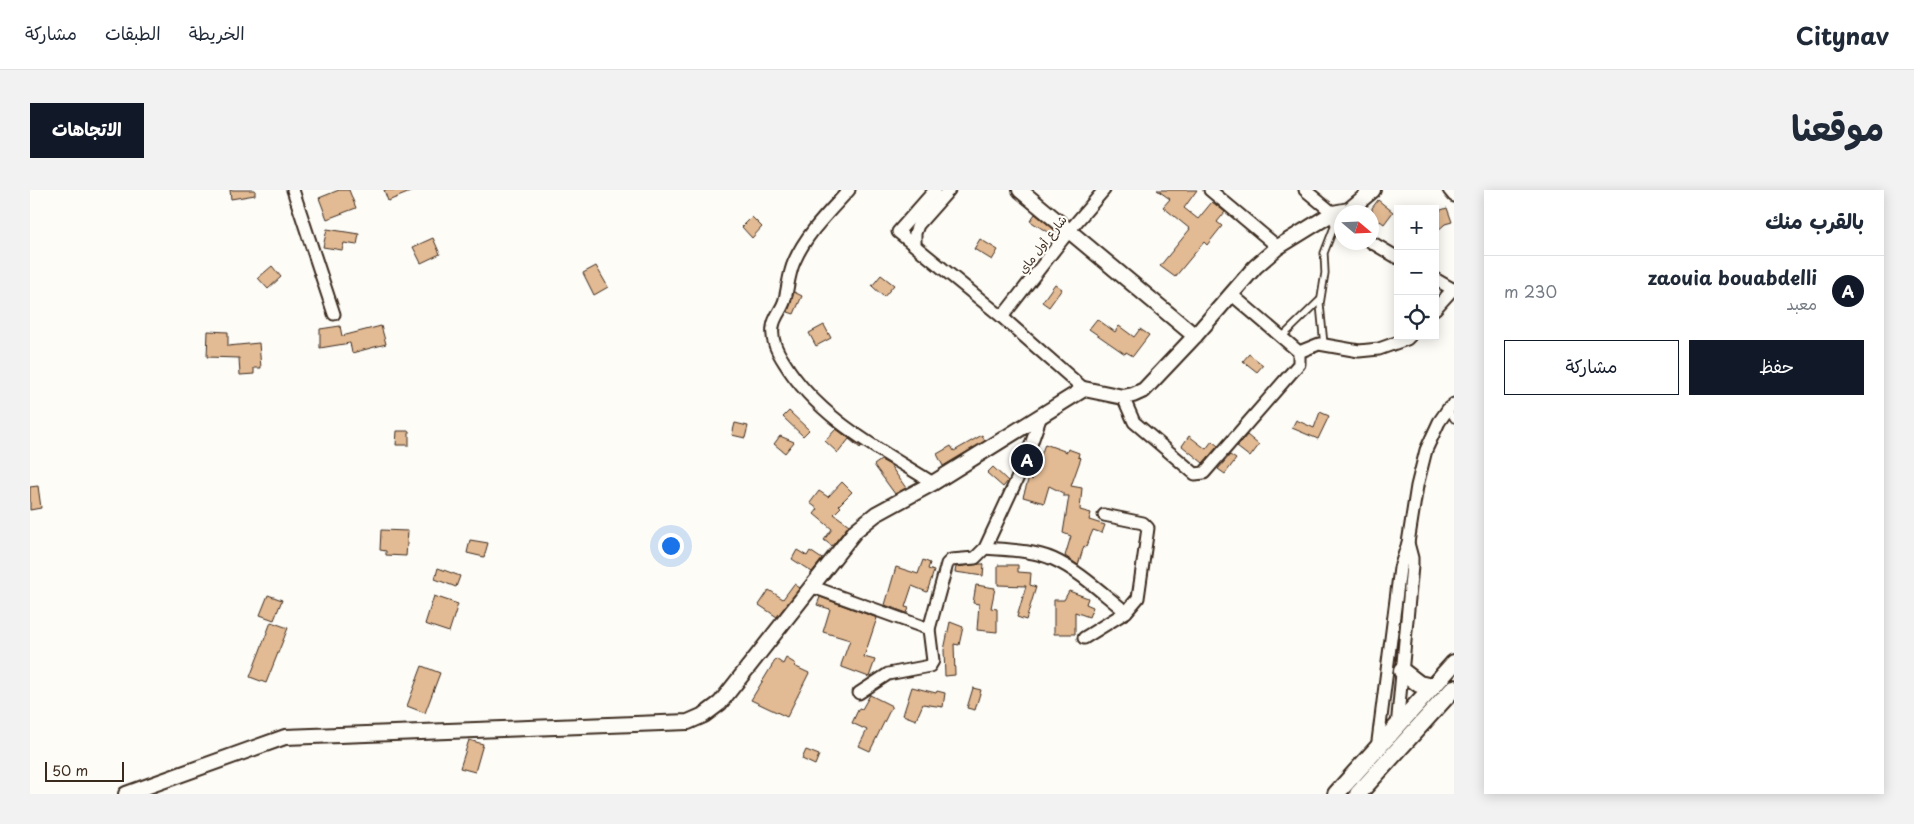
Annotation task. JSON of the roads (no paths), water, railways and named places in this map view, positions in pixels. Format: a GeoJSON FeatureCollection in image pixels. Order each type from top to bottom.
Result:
{"type":"FeatureCollection","features":[{"type":"Feature","properties":{"kind":"main road"},"geometry":{"type":"LineString","coordinates":[[1336,794],[1454,663]]}},
{"type":"Feature","properties":{"kind":"main road"},"geometry":{"type":"LineString","coordinates":[[1395,670],[1413,680],[1432,687]]}},
{"type":"Feature","properties":{"kind":"main road"},"geometry":{"type":"LineString","coordinates":[[1358,794],[1454,688]]}},
{"type":"Feature","properties":{"kind":"street"},"geometry":{"type":"LineString","coordinates":[[293,190],[334,314]]}},
{"type":"Feature","properties":{"kind":"street"},"geometry":{"type":"LineString","coordinates":[[849,190],[815,227],[793,263],[784,302],[773,327],[775,347],[793,376],[819,405],[855,434],[933,483]]}},
{"type":"Feature","properties":{"kind":"street"},"geometry":{"type":"LineString","coordinates":[[935,190],[898,232],[1002,316],[1084,389],[1123,397],[1144,390],[1195,336],[1255,267],[1278,248],[1334,221]]}},
{"type":"Feature","properties":{"kind":"street"},"geometry":{"type":"LineString","coordinates":[[915,245],[915,233],[918,226],[949,190]]}},
{"type":"Feature","properties":{"kind":"street"},"geometry":{"type":"LineString","coordinates":[[1020,190],[1195,336]]}},
{"type":"Feature","properties":{"kind":"street","name":"شارع أول ماي"},"geometry":{"type":"LineString","coordinates":[[1002,316],[1104,190]]}},
{"type":"Feature","properties":{"kind":"street"},"geometry":{"type":"LineString","coordinates":[[1210,190],[1278,248]]}},
{"type":"Feature","properties":{"kind":"street"},"geometry":{"type":"LineString","coordinates":[[1305,190],[1334,217]]}},
{"type":"Feature","properties":{"kind":"street"},"geometry":{"type":"LineString","coordinates":[[1355,205],[1373,190]]}},
{"type":"Feature","properties":{"kind":"street"},"geometry":{"type":"LineString","coordinates":[[1449,190],[1454,196]]}},
{"type":"Feature","properties":{"kind":"street"},"geometry":{"type":"LineString","coordinates":[[1379,247],[1394,256]]}},
{"type":"Feature","properties":{"kind":"street"},"geometry":{"type":"LineString","coordinates":[[1439,281],[1453,290],[1439,304]]}},
{"type":"Feature","properties":{"kind":"street"},"geometry":{"type":"LineString","coordinates":[[1123,397],[1134,422],[1196,474],[1201,475],[1299,364],[1299,352],[1231,294]]}},
{"type":"Feature","properties":{"kind":"street"},"geometry":{"type":"LineString","coordinates":[[1299,352],[1319,344],[1359,351],[1380,349],[1404,340]]}},
{"type":"Feature","properties":{"kind":"street"},"geometry":{"type":"LineString","coordinates":[[126,794],[285,737],[688,722],[704,715],[720,703],[856,530],[876,514],[933,483],[1084,389]]}},
{"type":"Feature","properties":{"kind":"street"},"geometry":{"type":"LineString","coordinates":[[1408,543],[1412,558],[1408,609],[1395,670],[1377,748],[1380,756],[1391,757],[1398,725],[1395,670],[1395,608],[1400,568],[1408,543],[1420,469],[1432,435],[1452,411]]}},
{"type":"Feature","properties":{"kind":"street"},"geometry":{"type":"LineString","coordinates":[[859,693],[888,674],[930,666],[932,661],[929,628],[948,562],[974,558],[985,548],[1024,464],[1041,416]]}},
{"type":"Feature","properties":{"kind":"street"},"geometry":{"type":"LineString","coordinates":[[1084,638],[1126,612],[1138,598],[1148,528],[1144,522],[1104,515]]}},
{"type":"Feature","properties":{"kind":"street"},"geometry":{"type":"LineString","coordinates":[[985,548],[1031,553],[1052,559],[1082,577],[1126,612]]}},
{"type":"Feature","properties":{"kind":"street"},"geometry":{"type":"LineString","coordinates":[[812,587],[929,628]]}},
{"type":"Feature","properties":{"kind":"street"},"geometry":{"type":"LineString","coordinates":[[1395,608],[1408,609]]}},
{"type":"Feature","properties":{"kind":"lane"},"geometry":{"type":"LineString","coordinates":[[1324,345],[1320,300],[1325,273],[1324,253],[1334,228]]}},
{"type":"Feature","properties":{"kind":"lane"},"geometry":{"type":"LineString","coordinates":[[1282,337],[1320,300]]}},
{"type":"Feature","properties":{"kind":"place","name":"zaouia bouabdelli"},"geometry":{"type":"Point","coordinates":[1027,460]}}]}
